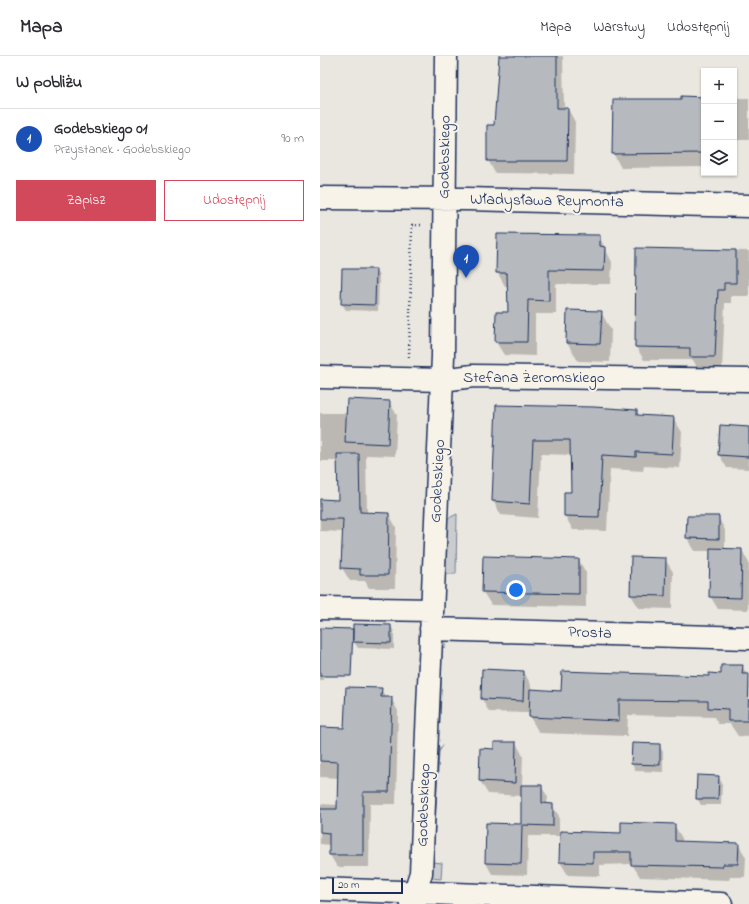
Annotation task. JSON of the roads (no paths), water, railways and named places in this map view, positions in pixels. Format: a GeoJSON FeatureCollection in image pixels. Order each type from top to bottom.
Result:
{"type":"FeatureCollection","features":[{"type":"Feature","properties":{"kind":"street","name":"Godebskiego"},"geometry":{"type":"LineString","coordinates":[[413,898],[421,873],[442,380],[446,56]]}},
{"type":"Feature","properties":{"kind":"street","name":"Władysława Reymonta"},"geometry":{"type":"LineString","coordinates":[[320,198],[444,199],[749,206]]}},
{"type":"Feature","properties":{"kind":"street","name":"Stefana Żeromskiego"},"geometry":{"type":"LineString","coordinates":[[320,377],[442,380],[473,376],[749,380]]}},
{"type":"Feature","properties":{"kind":"street","name":"Prosta"},"geometry":{"type":"LineString","coordinates":[[320,608],[431,619],[749,638]]}},
{"type":"Feature","properties":{"kind":"street"},"geometry":{"type":"LineString","coordinates":[[320,889],[413,898],[721,904]]}},
{"type":"Feature","properties":{"kind":"place","name":"Godebskiego 01"},"geometry":{"type":"Point","coordinates":[466,278]}}]}
